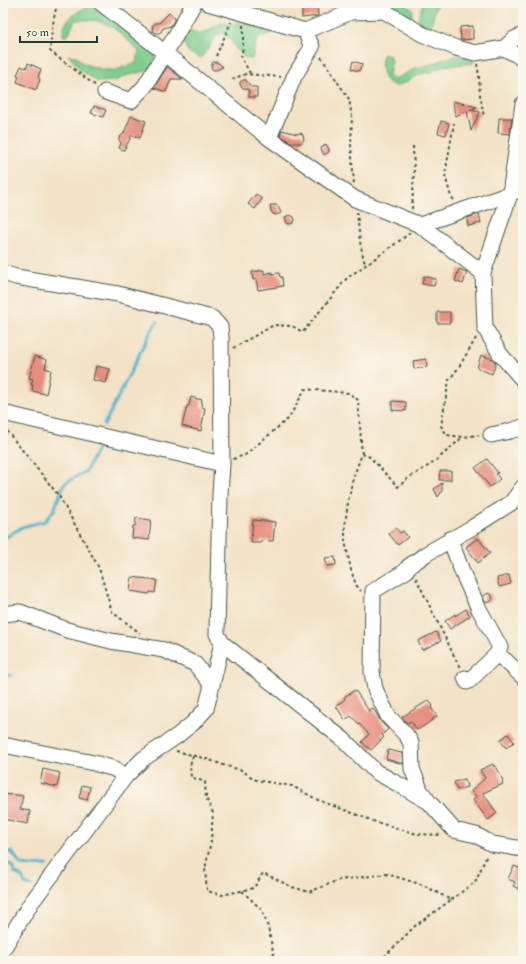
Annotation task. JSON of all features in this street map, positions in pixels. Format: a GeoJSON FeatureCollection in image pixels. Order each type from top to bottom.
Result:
{"type":"FeatureCollection","features":[{"type":"Feature","properties":{"kind":"street"},"geometry":{"type":"LineString","coordinates":[[101,3],[269,138],[355,199],[420,225],[483,273]]}},
{"type":"Feature","properties":{"kind":"street"},"geometry":{"type":"LineString","coordinates":[[105,92],[131,102],[144,86],[194,3]]}},
{"type":"Feature","properties":{"kind":"street"},"geometry":{"type":"LineString","coordinates":[[208,3],[305,31],[351,12],[384,11],[422,34],[456,48],[475,53],[504,48],[514,39],[523,34]]}},
{"type":"Feature","properties":{"kind":"street"},"geometry":{"type":"LineString","coordinates":[[269,138],[294,77],[312,48],[305,31]]}},
{"type":"Feature","properties":{"kind":"street"},"geometry":{"type":"LineString","coordinates":[[504,48],[523,60]]}},
{"type":"Feature","properties":{"kind":"street"},"geometry":{"type":"LineString","coordinates":[[523,104],[517,191],[483,273],[484,328],[500,354],[523,380]]}},
{"type":"Feature","properties":{"kind":"street"},"geometry":{"type":"LineString","coordinates":[[420,225],[517,191]]}},
{"type":"Feature","properties":{"kind":"street"},"geometry":{"type":"LineString","coordinates":[[3,273],[118,294],[212,318],[220,327],[222,355],[222,464],[217,634],[222,643],[344,740],[376,772],[428,802]]}},
{"type":"Feature","properties":{"kind":"street"},"geometry":{"type":"LineString","coordinates":[[3,412],[222,464]]}},
{"type":"Feature","properties":{"kind":"street"},"geometry":{"type":"LineString","coordinates":[[491,435],[523,427]]}},
{"type":"Feature","properties":{"kind":"street"},"geometry":{"type":"LineString","coordinates":[[523,487],[511,503],[426,554],[408,567],[406,571],[373,591],[372,672],[375,689],[379,700],[388,716],[407,736],[411,743],[412,769],[420,790],[428,802],[454,830],[476,835],[492,844],[523,849]]}},
{"type":"Feature","properties":{"kind":"street"},"geometry":{"type":"LineString","coordinates":[[450,540],[463,574],[498,651],[523,677]]}},
{"type":"Feature","properties":{"kind":"street"},"geometry":{"type":"LineString","coordinates":[[3,614],[20,612],[67,630],[111,642],[164,650],[195,664],[212,685]]}},
{"type":"Feature","properties":{"kind":"street"},"geometry":{"type":"LineString","coordinates":[[3,949],[31,903],[125,777],[143,759],[193,723],[206,709],[222,643]]}},
{"type":"Feature","properties":{"kind":"street"},"geometry":{"type":"LineString","coordinates":[[465,678],[467,682],[469,681],[498,651]]}},
{"type":"Feature","properties":{"kind":"street"},"geometry":{"type":"LineString","coordinates":[[3,745],[94,763],[115,769],[125,777]]}},
{"type":"Feature","properties":{"kind":"path"},"geometry":{"type":"LineString","coordinates":[[57,3],[50,51],[105,92]]}},
{"type":"Feature","properties":{"kind":"path"},"geometry":{"type":"LineString","coordinates":[[521,3],[523,24]]}},
{"type":"Feature","properties":{"kind":"path"},"geometry":{"type":"LineString","coordinates":[[216,56],[240,13]]}},
{"type":"Feature","properties":{"kind":"path"},"geometry":{"type":"LineString","coordinates":[[240,13],[243,26],[243,46],[241,58],[246,64],[251,75]]}},
{"type":"Feature","properties":{"kind":"path"},"geometry":{"type":"LineString","coordinates":[[312,48],[323,60],[349,99],[352,117],[351,145],[355,199],[360,242],[365,265]]}},
{"type":"Feature","properties":{"kind":"path"},"geometry":{"type":"LineString","coordinates":[[481,52],[477,64],[484,117]]}},
{"type":"Feature","properties":{"kind":"path"},"geometry":{"type":"LineString","coordinates":[[232,79],[246,74],[294,77]]}},
{"type":"Feature","properties":{"kind":"path"},"geometry":{"type":"LineString","coordinates":[[454,123],[445,175],[451,197],[462,211]]}},
{"type":"Feature","properties":{"kind":"path"},"geometry":{"type":"LineString","coordinates":[[222,355],[274,325],[292,326],[303,332],[347,278],[420,225],[413,218],[413,146]]}},
{"type":"Feature","properties":{"kind":"path"},"geometry":{"type":"LineString","coordinates":[[484,328],[449,380],[441,426],[447,435],[463,437],[491,435]]}},
{"type":"Feature","properties":{"kind":"path"},"geometry":{"type":"LineString","coordinates":[[222,464],[245,455],[289,418],[305,389],[349,393],[358,400],[362,454],[353,478],[348,502],[345,525],[345,541],[356,586],[362,592],[366,593],[373,591]]}},
{"type":"Feature","properties":{"kind":"path"},"geometry":{"type":"LineString","coordinates":[[3,426],[59,496],[100,568],[112,612],[141,633]]}},
{"type":"Feature","properties":{"kind":"path"},"geometry":{"type":"LineString","coordinates":[[362,454],[370,457],[398,487],[407,479],[433,463],[463,437]]}},
{"type":"Feature","properties":{"kind":"path"},"geometry":{"type":"LineString","coordinates":[[408,567],[412,571],[465,678]]}},
{"type":"Feature","properties":{"kind":"path"},"geometry":{"type":"LineString","coordinates":[[160,748],[207,759],[241,770],[256,780],[292,786],[318,800],[376,822],[417,834],[446,836]]}},
{"type":"Feature","properties":{"kind":"path"},"geometry":{"type":"LineString","coordinates":[[194,756],[190,766],[191,776],[205,782],[206,798],[214,813],[205,869],[207,891],[222,896],[254,888],[263,873],[292,887],[309,892],[339,880],[387,874],[423,885],[451,900]]}},
{"type":"Feature","properties":{"kind":"path"},"geometry":{"type":"LineString","coordinates":[[380,961],[416,926],[475,882],[492,844]]}},
{"type":"Feature","properties":{"kind":"path"},"geometry":{"type":"LineString","coordinates":[[242,891],[262,910],[268,927],[275,961]]}},
{"type":"Feature","properties":{"kind":"green space"},"geometry":{"type":"Polygon","coordinates":[[[389,3],[402,3],[413,10],[409,22],[389,7],[389,3]]]}},
{"type":"Feature","properties":{"kind":"green space"},"geometry":{"type":"Polygon","coordinates":[[[423,3],[439,3],[435,9],[432,22],[423,29],[418,23],[423,3]]]}},
{"type":"Feature","properties":{"kind":"green space"},"geometry":{"type":"Polygon","coordinates":[[[96,4],[143,42],[151,52],[156,55],[150,70],[125,76],[115,81],[98,82],[82,71],[68,55],[76,56],[84,64],[104,70],[116,70],[136,63],[139,51],[122,34],[101,22],[94,20],[75,20],[67,37],[63,35],[66,23],[69,19],[79,11],[96,4]]]}},
{"type":"Feature","properties":{"kind":"green space"},"geometry":{"type":"Polygon","coordinates":[[[221,23],[233,25],[237,23],[259,23],[276,30],[267,35],[260,36],[256,43],[252,59],[245,58],[236,49],[230,39],[223,33],[215,36],[201,58],[188,52],[182,37],[187,28],[201,33],[221,23]]]}},
{"type":"Feature","properties":{"kind":"green space"},"geometry":{"type":"Polygon","coordinates":[[[384,54],[389,55],[391,62],[389,75],[394,80],[416,68],[457,56],[472,57],[474,63],[443,66],[431,72],[421,74],[396,86],[385,79],[382,70],[384,54]]]}},
{"type":"Feature","properties":{"kind":"building"},"geometry":{"type":"Polygon","coordinates":[[[302,3],[317,3],[318,16],[302,18],[302,3]]]}},
{"type":"Feature","properties":{"kind":"building"},"geometry":{"type":"Polygon","coordinates":[[[169,13],[175,18],[171,26],[163,28],[159,33],[152,31],[153,25],[159,23],[169,13]]]}},
{"type":"Feature","properties":{"kind":"building"},"geometry":{"type":"Polygon","coordinates":[[[473,26],[473,39],[461,40],[460,27],[473,26]]]}},
{"type":"Feature","properties":{"kind":"building"},"geometry":{"type":"Polygon","coordinates":[[[353,61],[362,64],[359,71],[351,69],[353,61]]]}},
{"type":"Feature","properties":{"kind":"building"},"geometry":{"type":"Polygon","coordinates":[[[213,62],[217,62],[223,67],[216,70],[212,69],[211,66],[213,62]]]}},
{"type":"Feature","properties":{"kind":"building"},"geometry":{"type":"Polygon","coordinates":[[[28,63],[41,69],[38,77],[40,79],[36,90],[17,82],[19,76],[17,75],[21,66],[26,68],[28,63]]]}},
{"type":"Feature","properties":{"kind":"building"},"geometry":{"type":"Polygon","coordinates":[[[167,67],[183,79],[171,79],[166,92],[154,88],[167,67]]]}},
{"type":"Feature","properties":{"kind":"building"},"geometry":{"type":"Polygon","coordinates":[[[246,80],[251,87],[257,87],[257,97],[249,97],[249,90],[240,85],[240,82],[246,80]]]}},
{"type":"Feature","properties":{"kind":"building"},"geometry":{"type":"Polygon","coordinates":[[[453,101],[477,107],[470,110],[480,112],[471,131],[467,111],[455,116],[453,101]]]}},
{"type":"Feature","properties":{"kind":"building"},"geometry":{"type":"Polygon","coordinates":[[[94,106],[106,110],[103,117],[91,113],[94,106]]]}},
{"type":"Feature","properties":{"kind":"building"},"geometry":{"type":"Polygon","coordinates":[[[131,116],[146,121],[140,138],[132,135],[124,150],[119,148],[121,143],[119,138],[124,133],[131,116]]]}},
{"type":"Feature","properties":{"kind":"building"},"geometry":{"type":"Polygon","coordinates":[[[499,118],[512,118],[510,134],[498,133],[499,118]]]}},
{"type":"Feature","properties":{"kind":"building"},"geometry":{"type":"Polygon","coordinates":[[[441,121],[449,123],[446,135],[438,133],[441,121]]]}},
{"type":"Feature","properties":{"kind":"building"},"geometry":{"type":"Polygon","coordinates":[[[282,130],[297,134],[301,133],[304,140],[300,143],[291,143],[280,135],[282,130]]]}},
{"type":"Feature","properties":{"kind":"building"},"geometry":{"type":"Polygon","coordinates":[[[326,144],[329,152],[324,155],[321,148],[326,144]]]}},
{"type":"Feature","properties":{"kind":"building"},"geometry":{"type":"Polygon","coordinates":[[[256,194],[262,199],[255,209],[248,204],[256,194]]]}},
{"type":"Feature","properties":{"kind":"building"},"geometry":{"type":"Polygon","coordinates":[[[270,205],[278,206],[281,213],[276,215],[273,214],[270,205]]]}},
{"type":"Feature","properties":{"kind":"building"},"geometry":{"type":"Polygon","coordinates":[[[479,214],[481,223],[468,226],[467,218],[479,214]]]}},
{"type":"Feature","properties":{"kind":"building"},"geometry":{"type":"Polygon","coordinates":[[[290,215],[294,217],[295,220],[290,224],[287,223],[285,217],[290,215]]]}},
{"type":"Feature","properties":{"kind":"building"},"geometry":{"type":"Polygon","coordinates":[[[459,269],[467,272],[463,284],[455,281],[459,269]]]}},
{"type":"Feature","properties":{"kind":"building"},"geometry":{"type":"Polygon","coordinates":[[[264,270],[264,274],[272,272],[272,274],[279,273],[280,277],[282,277],[283,286],[258,290],[256,279],[253,280],[252,272],[264,270]]]}},
{"type":"Feature","properties":{"kind":"building"},"geometry":{"type":"Polygon","coordinates":[[[424,276],[436,279],[434,286],[422,284],[424,276]]]}},
{"type":"Feature","properties":{"kind":"building"},"geometry":{"type":"Polygon","coordinates":[[[437,312],[450,312],[450,323],[437,323],[437,312]]]}},
{"type":"Feature","properties":{"kind":"building"},"geometry":{"type":"Polygon","coordinates":[[[481,355],[493,359],[496,363],[492,374],[477,368],[481,355]]]}},
{"type":"Feature","properties":{"kind":"building"},"geometry":{"type":"Polygon","coordinates":[[[35,356],[47,360],[45,368],[51,370],[46,394],[32,391],[33,385],[31,385],[33,379],[29,378],[35,356]]]}},
{"type":"Feature","properties":{"kind":"building"},"geometry":{"type":"Polygon","coordinates":[[[426,359],[427,367],[414,369],[413,361],[426,359]]]}},
{"type":"Feature","properties":{"kind":"building"},"geometry":{"type":"Polygon","coordinates":[[[96,366],[110,369],[106,383],[93,380],[96,366]]]}},
{"type":"Feature","properties":{"kind":"building"},"geometry":{"type":"Polygon","coordinates":[[[191,397],[202,400],[201,407],[205,408],[201,431],[182,426],[191,397]]]}},
{"type":"Feature","properties":{"kind":"building"},"geometry":{"type":"Polygon","coordinates":[[[392,401],[406,402],[406,411],[392,410],[392,401]]]}},
{"type":"Feature","properties":{"kind":"building"},"geometry":{"type":"Polygon","coordinates":[[[487,459],[498,473],[496,474],[500,479],[490,487],[475,468],[487,459]]]}},
{"type":"Feature","properties":{"kind":"building"},"geometry":{"type":"Polygon","coordinates":[[[440,471],[451,471],[451,480],[439,480],[440,471]]]}},
{"type":"Feature","properties":{"kind":"building"},"geometry":{"type":"Polygon","coordinates":[[[442,483],[442,491],[438,497],[434,489],[442,483]]]}},
{"type":"Feature","properties":{"kind":"building"},"geometry":{"type":"Polygon","coordinates":[[[136,518],[151,520],[149,540],[132,538],[133,526],[135,526],[136,518]]]}},
{"type":"Feature","properties":{"kind":"building"},"geometry":{"type":"Polygon","coordinates":[[[253,520],[275,522],[273,541],[261,540],[261,543],[251,543],[253,520]]]}},
{"type":"Feature","properties":{"kind":"building"},"geometry":{"type":"Polygon","coordinates":[[[396,528],[400,533],[403,531],[408,537],[398,545],[389,534],[396,528]]]}},
{"type":"Feature","properties":{"kind":"building"},"geometry":{"type":"Polygon","coordinates":[[[478,538],[490,553],[478,563],[466,547],[478,538]]]}},
{"type":"Feature","properties":{"kind":"building"},"geometry":{"type":"Polygon","coordinates":[[[335,557],[336,565],[327,566],[325,558],[335,557]]]}},
{"type":"Feature","properties":{"kind":"building"},"geometry":{"type":"Polygon","coordinates":[[[509,575],[511,584],[499,587],[497,578],[509,575]]]}},
{"type":"Feature","properties":{"kind":"building"},"geometry":{"type":"Polygon","coordinates":[[[132,577],[157,580],[155,593],[150,592],[149,594],[130,591],[132,577]]]}},
{"type":"Feature","properties":{"kind":"building"},"geometry":{"type":"Polygon","coordinates":[[[488,593],[493,598],[488,603],[483,598],[488,593]]]}},
{"type":"Feature","properties":{"kind":"building"},"geometry":{"type":"Polygon","coordinates":[[[466,609],[470,616],[450,629],[445,621],[466,609]]]}},
{"type":"Feature","properties":{"kind":"building"},"geometry":{"type":"Polygon","coordinates":[[[436,632],[441,641],[422,650],[418,641],[436,632]]]}},
{"type":"Feature","properties":{"kind":"building"},"geometry":{"type":"Polygon","coordinates":[[[355,690],[369,711],[372,708],[381,722],[388,729],[382,735],[384,737],[371,750],[362,742],[369,734],[351,716],[345,720],[336,706],[345,699],[344,697],[355,690]]]}},
{"type":"Feature","properties":{"kind":"building"},"geometry":{"type":"Polygon","coordinates":[[[429,700],[433,706],[431,708],[437,716],[417,730],[411,721],[407,723],[402,717],[429,700]]]}},
{"type":"Feature","properties":{"kind":"building"},"geometry":{"type":"Polygon","coordinates":[[[508,734],[514,742],[506,748],[500,740],[508,734]]]}},
{"type":"Feature","properties":{"kind":"building"},"geometry":{"type":"Polygon","coordinates":[[[388,750],[402,753],[403,764],[386,759],[388,750]]]}},
{"type":"Feature","properties":{"kind":"building"},"geometry":{"type":"Polygon","coordinates":[[[493,764],[494,767],[496,766],[503,784],[483,793],[497,813],[488,820],[473,800],[477,797],[471,791],[485,778],[480,770],[493,764]]]}},
{"type":"Feature","properties":{"kind":"building"},"geometry":{"type":"Polygon","coordinates":[[[43,769],[60,773],[57,787],[40,783],[43,769]]]}},
{"type":"Feature","properties":{"kind":"building"},"geometry":{"type":"Polygon","coordinates":[[[465,779],[467,787],[457,790],[454,782],[465,779]]]}},
{"type":"Feature","properties":{"kind":"building"},"geometry":{"type":"Polygon","coordinates":[[[82,785],[90,787],[87,800],[79,798],[82,785]]]}},
{"type":"Feature","properties":{"kind":"building"},"geometry":{"type":"Polygon","coordinates":[[[5,794],[23,796],[20,809],[30,811],[28,824],[3,819],[3,802],[5,794]]]}},
{"type":"Feature","properties":{"kind":"building"},"geometry":{"type":"Polygon","coordinates":[[[523,864],[523,891],[513,886],[515,882],[508,879],[514,866],[521,869],[523,864]]]}},
{"type":"Feature","properties":{"kind":"waterway"},"geometry":{"type":"LineString","coordinates":[[104,425],[157,322]]}},
{"type":"Feature","properties":{"kind":"waterway"},"geometry":{"type":"LineString","coordinates":[[3,539],[22,527],[45,521],[54,510],[64,484],[86,471],[101,441]]}},
{"type":"Feature","properties":{"kind":"waterway"},"geometry":{"type":"LineString","coordinates":[[3,676],[11,675]]}},
{"type":"Feature","properties":{"kind":"waterway"},"geometry":{"type":"LineString","coordinates":[[3,854],[12,852],[21,865],[47,865]]}},
{"type":"Feature","properties":{"kind":"waterway"},"geometry":{"type":"LineString","coordinates":[[3,860],[12,866],[15,873],[22,877],[25,884],[31,886]]}}]}
